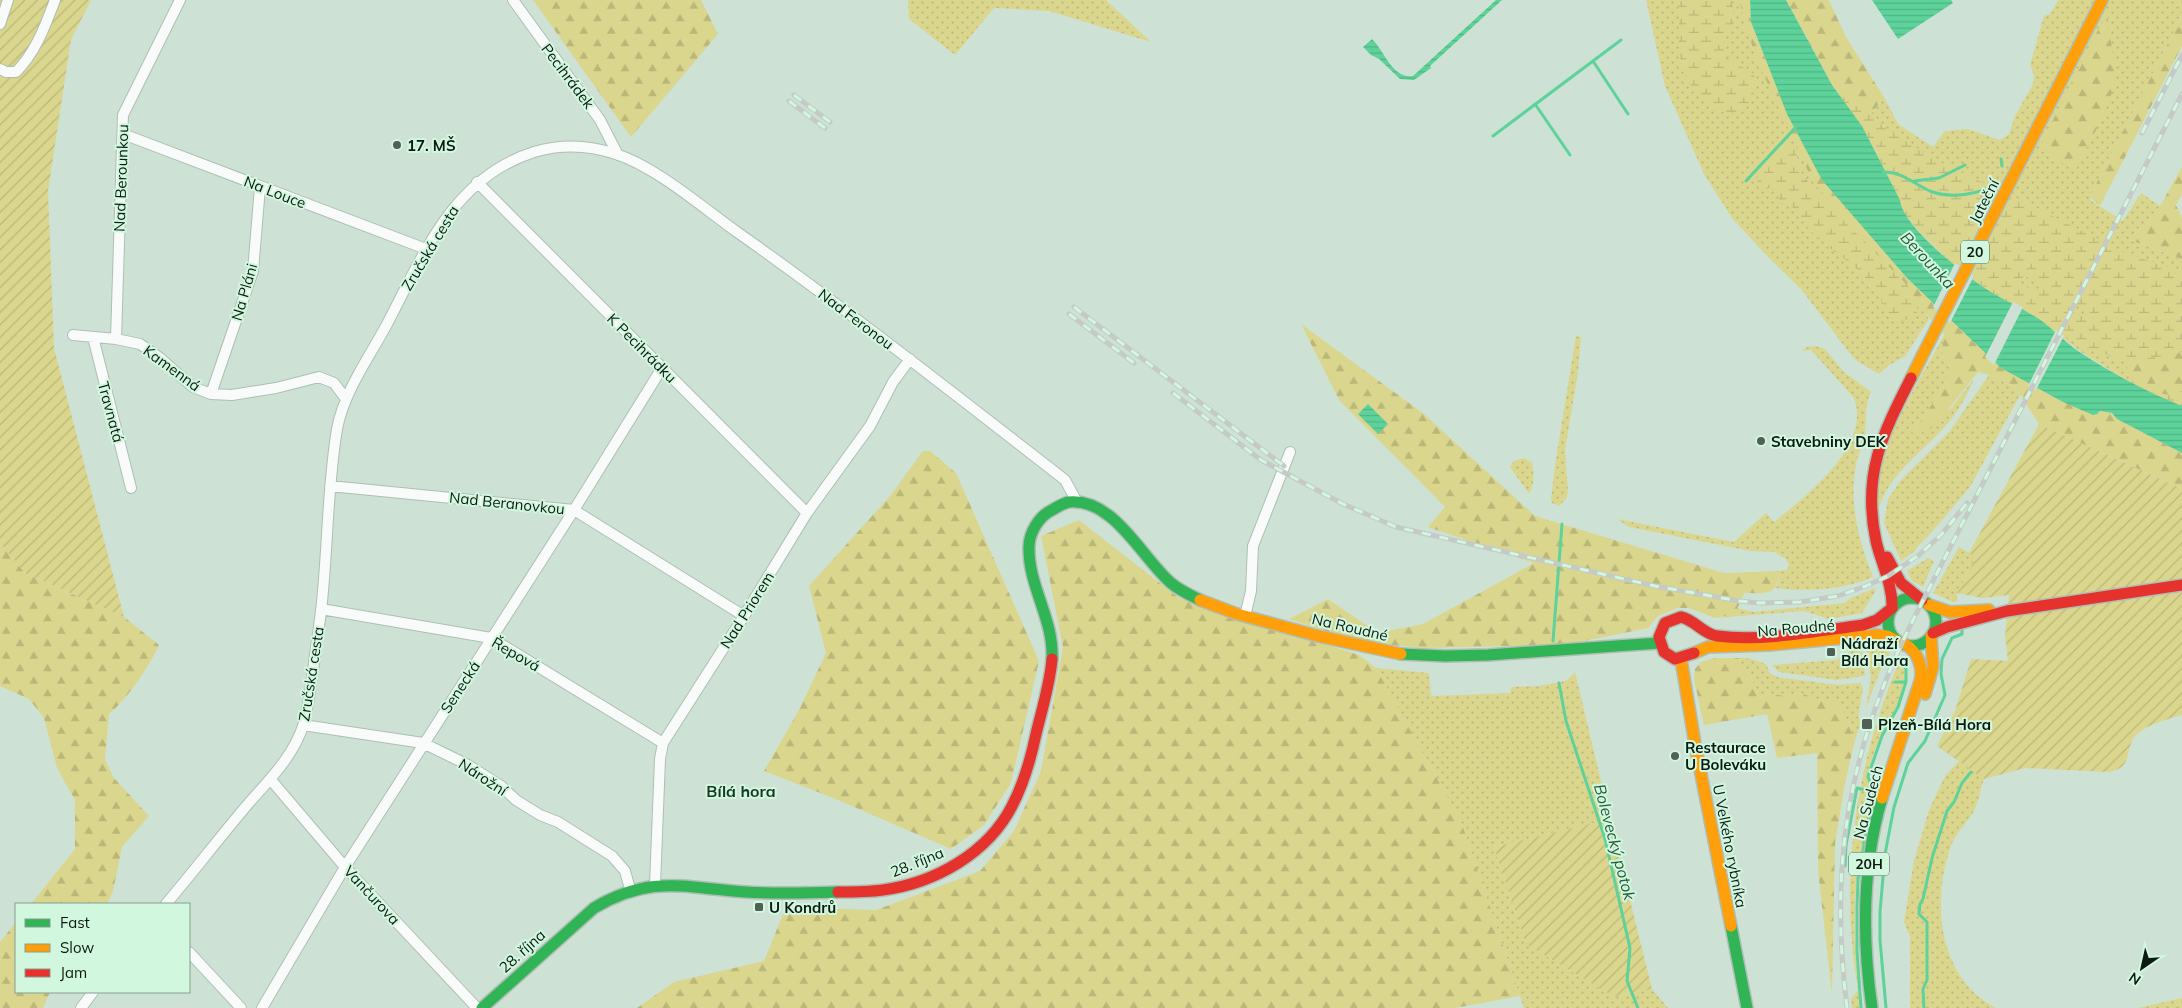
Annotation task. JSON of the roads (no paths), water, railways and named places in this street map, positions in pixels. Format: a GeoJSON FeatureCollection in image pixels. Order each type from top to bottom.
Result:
{"type":"FeatureCollection","features":[{"type":"Feature","properties":{"kind":"main road","name":"Jateční"},"geometry":{"type":"LineString","coordinates":[[1892,608],[1890,592],[1874,531],[1870,499],[1873,466],[1883,434],[2102,0]]}},
{"type":"Feature","properties":{"kind":"main road","name":"Na Roudné"},"geometry":{"type":"LineString","coordinates":[[1077,502],[1091,504],[1109,515],[1122,527],[1158,570],[1183,591],[1209,604],[1245,616],[1358,646],[1422,655],[1488,655],[1659,643],[1660,629],[1670,619],[1678,617],[1688,618],[1708,634],[1725,636],[1839,628],[1873,622],[1905,599],[1925,602],[1941,611],[1953,613],[2007,611],[2182,585]]}},
{"type":"Feature","properties":{"kind":"main road","name":"28. října"},"geometry":{"type":"LineString","coordinates":[[482,1008],[594,908],[609,898],[630,889],[655,885],[784,894],[887,890],[917,882],[944,870],[980,847],[1003,822],[1016,800],[1030,758],[1051,669],[1052,646],[1049,617],[1037,583],[1029,550],[1031,534],[1038,521],[1046,512],[1066,503],[1077,502]]}},
{"type":"Feature","properties":{"kind":"main road","name":"Jateční"},"geometry":{"type":"LineString","coordinates":[[1874,531],[1901,584],[1925,602]]}},
{"type":"Feature","properties":{"kind":"main road"},"geometry":{"type":"LineString","coordinates":[[1925,602],[1934,612],[1936,620],[1932,634]]}},
{"type":"Feature","properties":{"kind":"main road","name":"20"},"geometry":{"type":"LineString","coordinates":[[1892,608],[1889,615],[1889,626],[1901,642]]}},
{"type":"Feature","properties":{"kind":"main road","name":"Na Roudné"},"geometry":{"type":"LineString","coordinates":[[1681,659],[1708,647],[1761,646],[1877,635],[1917,645],[1932,634],[1947,627],[2007,611]]}},
{"type":"Feature","properties":{"kind":"main road"},"geometry":{"type":"LineString","coordinates":[[1696,652],[1700,642],[1698,627]]}},
{"type":"Feature","properties":{"kind":"main road","name":"Na Sudech"},"geometry":{"type":"LineString","coordinates":[[1908,726],[1923,699],[1931,677],[1933,667],[1932,634]]}},
{"type":"Feature","properties":{"kind":"main road","name":"Na Sudech"},"geometry":{"type":"LineString","coordinates":[[1872,1008],[1865,929],[1869,862],[1882,800],[1908,726],[1921,674],[1917,656],[1912,649],[1901,642]]}},
{"type":"Feature","properties":{"kind":"main road"},"geometry":{"type":"LineString","coordinates":[[1659,643],[1662,650],[1669,656],[1681,659]]}},
{"type":"Feature","properties":{"kind":"main road","name":"U Velkého rybníka"},"geometry":{"type":"LineString","coordinates":[[1681,659],[1695,744],[1747,1008]]}},
{"type":"Feature","properties":{"kind":"street"},"geometry":{"type":"LineString","coordinates":[[0,24],[8,0]]}},
{"type":"Feature","properties":{"kind":"street"},"geometry":{"type":"LineString","coordinates":[[0,69],[6,72],[16,72],[24,64],[39,40],[55,0]]}},
{"type":"Feature","properties":{"kind":"street","name":"Nad Berounkou"},"geometry":{"type":"LineString","coordinates":[[116,339],[123,116],[180,0]]}},
{"type":"Feature","properties":{"kind":"street","name":"Pecihrádek"},"geometry":{"type":"LineString","coordinates":[[513,0],[600,120],[618,155]]}},
{"type":"Feature","properties":{"kind":"street","name":"Na Louce"},"geometry":{"type":"LineString","coordinates":[[123,134],[426,249]]}},
{"type":"Feature","properties":{"kind":"street","name":"Zručská cesta"},"geometry":{"type":"LineString","coordinates":[[167,903],[271,780],[287,757],[303,725],[321,609],[330,486],[338,428],[346,399],[426,249],[456,203],[477,182],[503,164],[541,150],[577,147],[593,148],[618,155]]}},
{"type":"Feature","properties":{"kind":"street","name":"Nad Feronou"},"geometry":{"type":"LineString","coordinates":[[618,155],[644,166],[766,252],[910,359],[1065,480],[1077,502]]}},
{"type":"Feature","properties":{"kind":"street","name":"K Pecihrádku"},"geometry":{"type":"LineString","coordinates":[[477,182],[807,513]]}},
{"type":"Feature","properties":{"kind":"street","name":"Na Pláni"},"geometry":{"type":"LineString","coordinates":[[211,394],[253,271],[260,187]]}},
{"type":"Feature","properties":{"kind":"street","name":"Kamenná"},"geometry":{"type":"LineString","coordinates":[[73,335],[116,339],[140,344],[193,386],[211,394]]}},
{"type":"Feature","properties":{"kind":"street","name":"Travnatá"},"geometry":{"type":"LineString","coordinates":[[93,337],[131,488]]}},
{"type":"Feature","properties":{"kind":"street","name":"Nad Priorem"},"geometry":{"type":"LineString","coordinates":[[655,885],[660,759],[664,742],[807,513],[870,426],[893,382],[910,359]]}},
{"type":"Feature","properties":{"kind":"street","name":"Senecká"},"geometry":{"type":"LineString","coordinates":[[262,1008],[345,866],[574,510],[662,368]]}},
{"type":"Feature","properties":{"kind":"street"},"geometry":{"type":"LineString","coordinates":[[211,394],[232,395],[276,388],[318,377],[334,383],[346,399]]}},
{"type":"Feature","properties":{"kind":"street"},"geometry":{"type":"LineString","coordinates":[[1245,616],[1251,591],[1253,546],[1290,452]]}},
{"type":"Feature","properties":{"kind":"street","name":"Nad Beranovkou"},"geometry":{"type":"LineString","coordinates":[[330,486],[574,510],[744,616]]}},
{"type":"Feature","properties":{"kind":"street","name":"Řepová"},"geometry":{"type":"LineString","coordinates":[[321,609],[491,638],[664,742]]}},
{"type":"Feature","properties":{"kind":"street","name":"Nárožní"},"geometry":{"type":"LineString","coordinates":[[303,725],[423,743],[468,766],[501,786],[516,800],[540,815],[558,822],[612,856],[626,871],[630,889]]}},
{"type":"Feature","properties":{"kind":"street","name":"Vančurova"},"geometry":{"type":"LineString","coordinates":[[271,780],[345,866],[477,1008]]}},
{"type":"Feature","properties":{"kind":"street"},"geometry":{"type":"LineString","coordinates":[[190,953],[241,1008]]}},
{"type":"Feature","properties":{"kind":"street"},"geometry":{"type":"LineString","coordinates":[[81,1008],[92,993]]}},
{"type":"Feature","properties":{"kind":"water"},"geometry":{"type":"Polygon","coordinates":[[[1496,0],[1502,0],[1430,66],[1431,68],[1414,80],[1400,79],[1363,47],[1372,39],[1394,69],[1406,76],[1413,76],[1496,0]]]}},
{"type":"Feature","properties":{"kind":"water","name":"Berounka"},"geometry":{"type":"Polygon","coordinates":[[[1750,0],[1786,0],[1832,85],[1862,126],[1900,200],[1903,211],[1922,236],[1976,282],[2039,319],[2078,351],[2128,381],[2182,406],[2182,453],[2117,419],[2112,413],[2100,411],[2093,415],[2063,402],[2001,368],[1907,278],[1822,180],[1787,114],[1751,22],[1750,0]]]}},
{"type":"Feature","properties":{"kind":"water"},"geometry":{"type":"Polygon","coordinates":[[[1872,0],[1951,0],[1953,3],[1898,39],[1872,0]]]}},
{"type":"Feature","properties":{"kind":"water"},"geometry":{"type":"Polygon","coordinates":[[[1368,404],[1388,424],[1378,434],[1358,414],[1368,404]]]}},
{"type":"Feature","properties":{"kind":"waterway"},"geometry":{"type":"LineString","coordinates":[[1493,136],[1621,40]]}},
{"type":"Feature","properties":{"kind":"waterway"},"geometry":{"type":"LineString","coordinates":[[1593,61],[1628,114]]}},
{"type":"Feature","properties":{"kind":"waterway"},"geometry":{"type":"LineString","coordinates":[[1535,104],[1570,155]]}},
{"type":"Feature","properties":{"kind":"waterway","name":"Bolevecký potok"},"geometry":{"type":"LineString","coordinates":[[1746,181],[1796,127]]}},
{"type":"Feature","properties":{"kind":"waterway"},"geometry":{"type":"LineString","coordinates":[[2001,159],[2002,166]]}},
{"type":"Feature","properties":{"kind":"waterway"},"geometry":{"type":"LineString","coordinates":[[1914,181],[1939,178],[1965,165]]}},
{"type":"Feature","properties":{"kind":"waterway"},"geometry":{"type":"LineString","coordinates":[[1883,172],[1890,172],[1907,178],[1930,191],[1946,195],[1973,193],[1998,183]]}},
{"type":"Feature","properties":{"kind":"waterway","name":"Bolevecký potok"},"geometry":{"type":"LineString","coordinates":[[1553,641],[1562,524]]}},
{"type":"Feature","properties":{"kind":"waterway"},"geometry":{"type":"LineString","coordinates":[[1886,1008],[1880,940],[1880,912],[1885,854],[1894,807],[1908,763],[1925,741],[1945,695],[1941,674],[1942,659],[1952,638],[1962,634],[1962,628]]}},
{"type":"Feature","properties":{"kind":"waterway"},"geometry":{"type":"LineString","coordinates":[[1861,1008],[1857,951],[1857,906],[1858,879],[1874,796],[1868,776],[1882,736],[1898,707],[1906,682],[1906,669],[1903,665]]}},
{"type":"Feature","properties":{"kind":"waterway"},"geometry":{"type":"LineString","coordinates":[[1895,682],[1906,682]]}},
{"type":"Feature","properties":{"kind":"waterway","name":"Bolevecký potok"},"geometry":{"type":"LineString","coordinates":[[1559,683],[1566,721],[1605,839],[1630,948],[1627,981],[1638,1008]]}},
{"type":"Feature","properties":{"kind":"waterway"},"geometry":{"type":"LineString","coordinates":[[1924,1008],[1923,989],[1927,980],[1927,922],[1919,914],[1920,904],[1947,811],[1954,802],[1962,783],[1971,772]]}},
{"type":"Feature","properties":{"kind":"waterway"},"geometry":{"type":"LineString","coordinates":[[1845,866],[1846,845],[1857,788],[1874,792]]}},
{"type":"Feature","properties":{"kind":"railway"},"geometry":{"type":"LineString","coordinates":[[2142,133],[2182,55]]}},
{"type":"Feature","properties":{"kind":"railway"},"geometry":{"type":"LineString","coordinates":[[1847,1008],[1842,955],[1841,905],[1843,857],[1849,810],[1859,763],[1872,717],[1890,670],[1912,622],[2182,94]]}},
{"type":"Feature","properties":{"kind":"railway"},"geometry":{"type":"LineString","coordinates":[[794,95],[830,122]]}},
{"type":"Feature","properties":{"kind":"railway"},"geometry":{"type":"LineString","coordinates":[[789,101],[825,128]]}},
{"type":"Feature","properties":{"kind":"railway"},"geometry":{"type":"LineString","coordinates":[[1074,307],[1284,466]]}},
{"type":"Feature","properties":{"kind":"railway"},"geometry":{"type":"LineString","coordinates":[[1069,314],[1134,363]]}},
{"type":"Feature","properties":{"kind":"railway"},"geometry":{"type":"LineString","coordinates":[[1173,393],[1261,460],[1343,504],[1396,527],[1655,586],[1739,601],[1760,603],[1800,602],[1838,596],[1866,586],[1888,576],[1919,555],[1941,535],[1967,503]]}},
{"type":"Feature","properties":{"kind":"place","name":"17. MŠ"},"geometry":{"type":"Point","coordinates":[397,145]}},
{"type":"Feature","properties":{"kind":"place","name":"Stavebniny DEK"},"geometry":{"type":"Point","coordinates":[1761,441]}},
{"type":"Feature","properties":{"kind":"place","name":"Nádraží Bílá Hora"},"geometry":{"type":"Point","coordinates":[1831,652]}},
{"type":"Feature","properties":{"kind":"place","name":"Plzeň-Bílá Hora"},"geometry":{"type":"Point","coordinates":[1867,724]}},
{"type":"Feature","properties":{"kind":"place","name":"Restaurace U Boleváku"},"geometry":{"type":"Point","coordinates":[1675,756]}},
{"type":"Feature","properties":{"kind":"place","name":"U Kondrů"},"geometry":{"type":"Point","coordinates":[759,907]}},
{"type":"Feature","properties":{"kind":"district","name":"Bílá hora"},"geometry":{"type":"Point","coordinates":[741,791]}}]}
